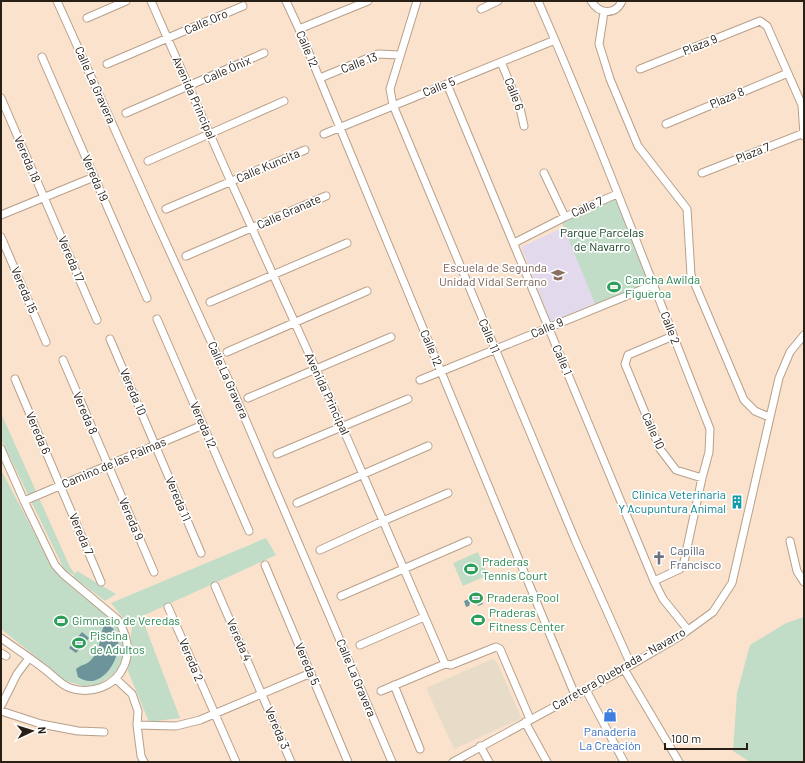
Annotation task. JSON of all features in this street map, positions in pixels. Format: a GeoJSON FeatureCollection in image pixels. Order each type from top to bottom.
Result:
{"type":"FeatureCollection","features":[{"type":"Feature","properties":{"kind":"street","name":"Calle La Gravera"},"geometry":{"type":"LineString","coordinates":[[57,1],[232,388],[392,762]]}},
{"type":"Feature","properties":{"kind":"street"},"geometry":{"type":"LineString","coordinates":[[87,18],[126,1]]}},
{"type":"Feature","properties":{"kind":"street","name":"Avenida Principal"},"geometry":{"type":"LineString","coordinates":[[151,1],[230,182],[363,474],[445,664]]}},
{"type":"Feature","properties":{"kind":"street","name":"Calle 12"},"geometry":{"type":"LineString","coordinates":[[286,1],[320,78],[575,695]]}},
{"type":"Feature","properties":{"kind":"street"},"geometry":{"type":"LineString","coordinates":[[299,29],[368,1]]}},
{"type":"Feature","properties":{"kind":"street","name":"Calle 11"},"geometry":{"type":"LineString","coordinates":[[417,1],[390,89],[393,105],[576,542],[631,665]]}},
{"type":"Feature","properties":{"kind":"street"},"geometry":{"type":"LineString","coordinates":[[481,9],[498,1]]}},
{"type":"Feature","properties":{"kind":"street","name":"Calle 2"},"geometry":{"type":"LineString","coordinates":[[538,1],[617,194],[710,429],[709,452],[684,562],[680,569],[654,581]]}},
{"type":"Feature","properties":{"kind":"street"},"geometry":{"type":"LineString","coordinates":[[591,1],[594,6],[604,12],[618,8],[622,1]]}},
{"type":"Feature","properties":{"kind":"street","name":"Calle Oro"},"geometry":{"type":"LineString","coordinates":[[107,64],[243,6]]}},
{"type":"Feature","properties":{"kind":"street"},"geometry":{"type":"LineString","coordinates":[[604,12],[599,44],[610,79],[638,146],[687,209],[692,275],[744,400],[755,411],[769,417]]}},
{"type":"Feature","properties":{"kind":"street","name":"Plaza 9"},"geometry":{"type":"LineString","coordinates":[[640,69],[760,21],[767,26],[788,73]]}},
{"type":"Feature","properties":{"kind":"street","name":"Calle 5"},"geometry":{"type":"LineString","coordinates":[[324,134],[555,40]]}},
{"type":"Feature","properties":{"kind":"street","name":"Calle Ónix"},"geometry":{"type":"LineString","coordinates":[[126,113],[189,87],[264,53]]}},
{"type":"Feature","properties":{"kind":"street","name":"Calle 13"},"geometry":{"type":"LineString","coordinates":[[320,78],[378,54],[400,55]]}},
{"type":"Feature","properties":{"kind":"street","name":"Vereda 19"},"geometry":{"type":"LineString","coordinates":[[42,57],[147,298]]}},
{"type":"Feature","properties":{"kind":"street","name":"Calle 6"},"geometry":{"type":"LineString","coordinates":[[501,62],[520,108],[524,126]]}},
{"type":"Feature","properties":{"kind":"street"},"geometry":{"type":"LineString","coordinates":[[788,73],[802,105],[804,136]]}},
{"type":"Feature","properties":{"kind":"street","name":"Plaza 8"},"geometry":{"type":"LineString","coordinates":[[666,124],[788,73]]}},
{"type":"Feature","properties":{"kind":"street","name":"Calle 1"},"geometry":{"type":"LineString","coordinates":[[447,84],[654,581],[663,599],[688,630]]}},
{"type":"Feature","properties":{"kind":"street","name":"Vereda 18"},"geometry":{"type":"LineString","coordinates":[[1,98],[44,198]]}},
{"type":"Feature","properties":{"kind":"street"},"geometry":{"type":"LineString","coordinates":[[148,161],[284,101]]}},
{"type":"Feature","properties":{"kind":"street","name":"Plaza 7"},"geometry":{"type":"LineString","coordinates":[[702,174],[804,133]]}},
{"type":"Feature","properties":{"kind":"street","name":"Calle Kuncita"},"geometry":{"type":"LineString","coordinates":[[166,209],[305,150]]}},
{"type":"Feature","properties":{"kind":"street"},"geometry":{"type":"LineString","coordinates":[[544,173],[565,217]]}},
{"type":"Feature","properties":{"kind":"street"},"geometry":{"type":"LineString","coordinates":[[1,215],[94,177]]}},
{"type":"Feature","properties":{"kind":"street","name":"Calle 7"},"geometry":{"type":"LineString","coordinates":[[514,243],[565,217],[617,194]]}},
{"type":"Feature","properties":{"kind":"street","name":"Calle Granate"},"geometry":{"type":"LineString","coordinates":[[186,256],[326,196]]}},
{"type":"Feature","properties":{"kind":"street","name":"Vereda 17"},"geometry":{"type":"LineString","coordinates":[[44,198],[97,320]]}},
{"type":"Feature","properties":{"kind":"street","name":"Vereda 15"},"geometry":{"type":"LineString","coordinates":[[1,237],[46,342]]}},
{"type":"Feature","properties":{"kind":"street"},"geometry":{"type":"LineString","coordinates":[[210,302],[347,243]]}},
{"type":"Feature","properties":{"kind":"street","name":"Calle 9"},"geometry":{"type":"LineString","coordinates":[[420,380],[653,285]]}},
{"type":"Feature","properties":{"kind":"street"},"geometry":{"type":"LineString","coordinates":[[227,352],[367,291]]}},
{"type":"Feature","properties":{"kind":"street","name":"Vereda 12"},"geometry":{"type":"LineString","coordinates":[[157,319],[249,531]]}},
{"type":"Feature","properties":{"kind":"street","name":"Carretera Quebrada - Navarro"},"geometry":{"type":"LineString","coordinates":[[453,762],[631,665],[680,636],[713,612],[732,583],[779,378],[790,352],[804,335]]}},
{"type":"Feature","properties":{"kind":"street","name":"Calle 10"},"geometry":{"type":"LineString","coordinates":[[673,336],[628,355],[625,364],[660,449],[676,470],[702,478]]}},
{"type":"Feature","properties":{"kind":"street"},"geometry":{"type":"LineString","coordinates":[[248,398],[391,337]]}},
{"type":"Feature","properties":{"kind":"street","name":"Vereda 10"},"geometry":{"type":"LineString","coordinates":[[110,339],[156,446]]}},
{"type":"Feature","properties":{"kind":"street","name":"Vereda 8"},"geometry":{"type":"LineString","coordinates":[[63,360],[108,466]]}},
{"type":"Feature","properties":{"kind":"street","name":"Vereda 6"},"geometry":{"type":"LineString","coordinates":[[15,379],[60,486]]}},
{"type":"Feature","properties":{"kind":"street"},"geometry":{"type":"LineString","coordinates":[[277,454],[408,399]]}},
{"type":"Feature","properties":{"kind":"street","name":"Camino de las Palmas"},"geometry":{"type":"LineString","coordinates":[[24,501],[203,425]]}},
{"type":"Feature","properties":{"kind":"street","name":"Vereda 11"},"geometry":{"type":"LineString","coordinates":[[156,446],[201,553]]}},
{"type":"Feature","properties":{"kind":"street"},"geometry":{"type":"LineString","coordinates":[[297,503],[428,446]]}},
{"type":"Feature","properties":{"kind":"street"},"geometry":{"type":"LineString","coordinates":[[1,450],[55,565],[63,574],[118,620],[124,630],[128,644],[127,656],[124,667],[116,679],[110,684],[98,689],[81,691],[69,688],[59,682],[45,669],[1,638]]}},
{"type":"Feature","properties":{"kind":"street","name":"Vereda 9"},"geometry":{"type":"LineString","coordinates":[[108,466],[154,572]]}},
{"type":"Feature","properties":{"kind":"street","name":"Vereda 7"},"geometry":{"type":"LineString","coordinates":[[60,486],[101,582]]}},
{"type":"Feature","properties":{"kind":"street"},"geometry":{"type":"LineString","coordinates":[[320,550],[448,493]]}},
{"type":"Feature","properties":{"kind":"street"},"geometry":{"type":"LineString","coordinates":[[341,596],[468,541]]}},
{"type":"Feature","properties":{"kind":"street"},"geometry":{"type":"LineString","coordinates":[[790,541],[797,571],[804,582]]}},
{"type":"Feature","properties":{"kind":"street","name":"Vereda 5"},"geometry":{"type":"LineString","coordinates":[[265,565],[348,762]]}},
{"type":"Feature","properties":{"kind":"street","name":"Vereda 4"},"geometry":{"type":"LineString","coordinates":[[215,586],[262,694]]}},
{"type":"Feature","properties":{"kind":"street","name":"Vereda 2"},"geometry":{"type":"LineString","coordinates":[[168,607],[236,762]]}},
{"type":"Feature","properties":{"kind":"street"},"geometry":{"type":"LineString","coordinates":[[360,645],[424,617]]}},
{"type":"Feature","properties":{"kind":"street"},"geometry":{"type":"LineString","coordinates":[[381,691],[445,664],[450,665],[491,649],[500,649],[528,721],[548,762]]}},
{"type":"Feature","properties":{"kind":"street"},"geometry":{"type":"LineString","coordinates":[[1,706],[17,674],[29,658]]}},
{"type":"Feature","properties":{"kind":"street"},"geometry":{"type":"LineString","coordinates":[[624,669],[679,762]]}},
{"type":"Feature","properties":{"kind":"street"},"geometry":{"type":"LineString","coordinates":[[137,725],[176,726],[200,720],[311,673]]}},
{"type":"Feature","properties":{"kind":"street"},"geometry":{"type":"LineString","coordinates":[[116,679],[132,694],[138,711],[137,725],[141,756],[144,762]]}},
{"type":"Feature","properties":{"kind":"street"},"geometry":{"type":"LineString","coordinates":[[394,685],[420,749]]}},
{"type":"Feature","properties":{"kind":"street"},"geometry":{"type":"LineString","coordinates":[[586,690],[624,762]]}},
{"type":"Feature","properties":{"kind":"street","name":"Vereda 3"},"geometry":{"type":"LineString","coordinates":[[262,694],[291,762]]}},
{"type":"Feature","properties":{"kind":"street"},"geometry":{"type":"LineString","coordinates":[[1,711],[41,724],[78,731],[104,732]]}},
{"type":"Feature","properties":{"kind":"street"},"geometry":{"type":"LineString","coordinates":[[480,746],[489,762]]}},
{"type":"Feature","properties":{"kind":"shaded area","name":"Escuela de Segunda Unidad Vidal Serrano"},"geometry":{"type":"Polygon","coordinates":[[[564,227],[596,303],[551,322],[521,247],[564,227]]]}},
{"type":"Feature","properties":{"kind":"shaded area"},"geometry":{"type":"Polygon","coordinates":[[[492,659],[497,662],[521,717],[520,719],[454,749],[426,688],[492,659]]]}},
{"type":"Feature","properties":{"kind":"green space","name":"Parque Parcelas de Navarro"},"geometry":{"type":"Polygon","coordinates":[[[615,198],[618,200],[649,282],[648,284],[596,306],[562,223],[615,198]]]}},
{"type":"Feature","properties":{"kind":"green space"},"geometry":{"type":"Polygon","coordinates":[[[1,413],[70,567],[75,574],[77,571],[116,594],[105,601],[73,577],[74,575],[65,571],[1,439],[1,413]]]}},
{"type":"Feature","properties":{"kind":"green space"},"geometry":{"type":"Polygon","coordinates":[[[1,470],[54,570],[71,587],[114,620],[122,633],[124,647],[122,660],[117,670],[110,677],[97,685],[83,686],[60,679],[40,660],[1,629],[1,470]]]}},
{"type":"Feature","properties":{"kind":"green space"},"geometry":{"type":"Polygon","coordinates":[[[266,538],[276,555],[127,623],[111,603],[266,538]]]}},
{"type":"Feature","properties":{"kind":"green space","name":"Praderas Tennis Court"},"geometry":{"type":"Polygon","coordinates":[[[478,552],[488,575],[463,586],[453,563],[478,552]]]}},
{"type":"Feature","properties":{"kind":"green space"},"geometry":{"type":"Polygon","coordinates":[[[804,617],[804,762],[750,762],[733,751],[737,693],[750,645],[786,623],[804,617]]]}},
{"type":"Feature","properties":{"kind":"green space"},"geometry":{"type":"Polygon","coordinates":[[[142,618],[180,718],[149,722],[128,671],[132,624],[142,618]]]}},
{"type":"Feature","properties":{"kind":"water","name":"Praderas Pool"},"geometry":{"type":"Polygon","coordinates":[[[479,595],[483,604],[478,606],[477,603],[470,603],[469,606],[466,607],[464,601],[479,595]]]}},
{"type":"Feature","properties":{"kind":"water"},"geometry":{"type":"Polygon","coordinates":[[[108,625],[115,632],[118,641],[117,652],[113,663],[107,673],[98,679],[88,681],[78,677],[76,669],[94,657],[98,649],[104,626],[108,625]]]}},
{"type":"Feature","properties":{"kind":"water","name":"Piscina de Adultos"},"geometry":{"type":"Polygon","coordinates":[[[82,632],[89,638],[76,653],[69,648],[82,632]]]}},
{"type":"Feature","properties":{"kind":"place","name":"Escuela de Segunda Unidad Vidal Serrano"},"geometry":{"type":"Point","coordinates":[558,275]}},
{"type":"Feature","properties":{"kind":"place","name":"Cancha Awilda Figueroa"},"geometry":{"type":"Point","coordinates":[614,287]}},
{"type":"Feature","properties":{"kind":"place","name":"Clinica Veterinaria Y Acupuntura Animal"},"geometry":{"type":"Point","coordinates":[737,502]}},
{"type":"Feature","properties":{"kind":"place","name":"Capilla Francisco"},"geometry":{"type":"Point","coordinates":[659,558]}},
{"type":"Feature","properties":{"kind":"place","name":"Praderas Tennis Court"},"geometry":{"type":"Point","coordinates":[471,569]}},
{"type":"Feature","properties":{"kind":"place","name":"Praderas Pool"},"geometry":{"type":"Point","coordinates":[476,598]}},
{"type":"Feature","properties":{"kind":"place","name":"Praderas Fitness Center"},"geometry":{"type":"Point","coordinates":[478,620]}},
{"type":"Feature","properties":{"kind":"place","name":"Gimnasio de Veredas"},"geometry":{"type":"Point","coordinates":[61,621]}},
{"type":"Feature","properties":{"kind":"place","name":"Piscina de Adultos"},"geometry":{"type":"Point","coordinates":[79,643]}},
{"type":"Feature","properties":{"kind":"place","name":"Panaderia La Creación"},"geometry":{"type":"Point","coordinates":[610,715]}}]}
